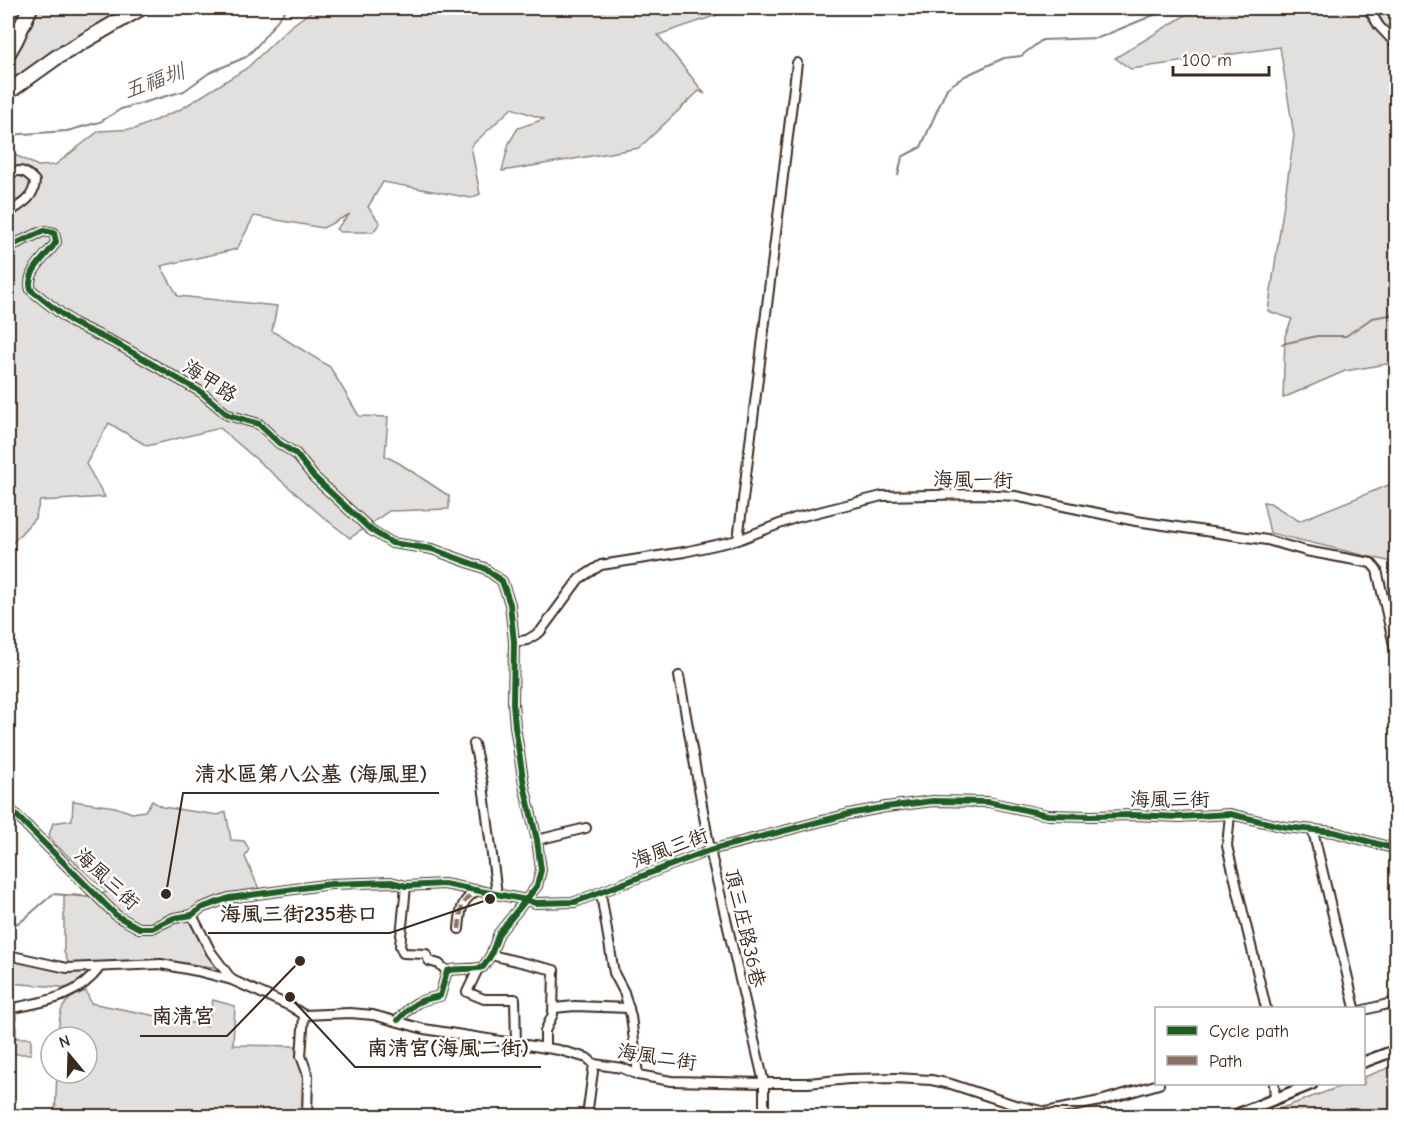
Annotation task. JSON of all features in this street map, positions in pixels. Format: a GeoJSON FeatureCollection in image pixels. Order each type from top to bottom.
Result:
{"type":"FeatureCollection","features":[{"type":"Feature","properties":{"kind":"highway"},"geometry":{"type":"LineString","coordinates":[[8,53],[30,8]]}},
{"type":"Feature","properties":{"kind":"highway"},"geometry":{"type":"LineString","coordinates":[[8,92],[57,57],[141,8]]}},
{"type":"Feature","properties":{"kind":"street"},"geometry":{"type":"LineString","coordinates":[[1368,8],[1379,26],[1396,44]]}},
{"type":"Feature","properties":{"kind":"street"},"geometry":{"type":"LineString","coordinates":[[738,540],[797,63]]}},
{"type":"Feature","properties":{"kind":"street"},"geometry":{"type":"LineString","coordinates":[[8,174],[20,170],[28,172],[35,181],[31,197],[8,213]]}},
{"type":"Feature","properties":{"kind":"street","name":"海甲路"},"geometry":{"type":"LineString","coordinates":[[8,247],[44,231],[54,233],[56,242],[31,274],[29,282],[31,290],[48,304],[73,323],[121,346],[201,392],[228,415],[259,424],[279,443],[296,454],[314,477],[371,530],[392,543],[432,549],[484,568],[502,581],[510,604],[514,642]]}},
{"type":"Feature","properties":{"kind":"street","name":"海風一街"},"geometry":{"type":"LineString","coordinates":[[514,642],[527,640],[540,632],[579,579],[600,565],[684,552],[738,540],[795,518],[882,496],[981,494],[1015,496],[1136,521],[1267,540],[1306,551],[1371,563],[1377,570],[1396,654]]}},
{"type":"Feature","properties":{"kind":"street"},"geometry":{"type":"LineString","coordinates":[[447,971],[454,968],[478,969],[483,967],[491,955],[499,933],[537,886],[541,870],[537,840],[524,785],[514,715],[514,642]]}},
{"type":"Feature","properties":{"kind":"street","name":"頂三庄路36巷"},"geometry":{"type":"LineString","coordinates":[[679,676],[710,850],[764,1083],[764,1116]]}},
{"type":"Feature","properties":{"kind":"street"},"geometry":{"type":"LineString","coordinates":[[474,744],[483,785],[497,894]]}},
{"type":"Feature","properties":{"kind":"street","name":"海風三街"},"geometry":{"type":"LineString","coordinates":[[8,807],[117,916],[139,928],[152,928],[174,918],[192,915],[229,898],[331,884],[391,882],[406,886],[444,884],[535,903],[566,903],[601,894],[710,850],[849,814],[933,801],[988,802],[1059,815],[1134,815],[1179,818],[1230,814],[1285,827],[1334,832],[1396,849]]}},
{"type":"Feature","properties":{"kind":"street"},"geometry":{"type":"LineString","coordinates":[[1230,814],[1227,846],[1266,1007]]}},
{"type":"Feature","properties":{"kind":"street"},"geometry":{"type":"LineString","coordinates":[[537,840],[586,828]]}},
{"type":"Feature","properties":{"kind":"street"},"geometry":{"type":"LineString","coordinates":[[1313,831],[1355,1007]]}},
{"type":"Feature","properties":{"kind":"street"},"geometry":{"type":"LineString","coordinates":[[406,886],[400,946],[403,953],[426,954],[429,961],[439,964],[447,971]]}},
{"type":"Feature","properties":{"kind":"street"},"geometry":{"type":"LineString","coordinates":[[459,929],[460,914],[466,898],[478,890]]}},
{"type":"Feature","properties":{"kind":"street"},"geometry":{"type":"LineString","coordinates":[[601,894],[614,974],[624,992],[629,1008],[638,1075]]}},
{"type":"Feature","properties":{"kind":"street"},"geometry":{"type":"LineString","coordinates":[[192,915],[211,952],[232,980]]}},
{"type":"Feature","properties":{"kind":"street"},"geometry":{"type":"LineString","coordinates":[[8,955],[67,968],[161,964],[197,970],[232,980],[290,1006],[304,1015],[301,1056],[308,1075],[307,1116]]}},
{"type":"Feature","properties":{"kind":"street"},"geometry":{"type":"LineString","coordinates":[[491,955],[554,970],[554,1008],[545,1031],[545,1048]]}},
{"type":"Feature","properties":{"kind":"street"},"geometry":{"type":"LineString","coordinates":[[8,1009],[58,998],[82,986],[100,967]]}},
{"type":"Feature","properties":{"kind":"street"},"geometry":{"type":"LineString","coordinates":[[478,969],[467,992],[484,999],[515,999],[516,1044]]}},
{"type":"Feature","properties":{"kind":"street"},"geometry":{"type":"LineString","coordinates":[[398,1020],[420,1000],[440,996],[447,971]]}},
{"type":"Feature","properties":{"kind":"street"},"geometry":{"type":"LineString","coordinates":[[1365,1010],[1396,1002]]}},
{"type":"Feature","properties":{"kind":"street"},"geometry":{"type":"LineString","coordinates":[[554,1008],[575,1006],[629,1008]]}},
{"type":"Feature","properties":{"kind":"street","name":"海風二街"},"geometry":{"type":"LineString","coordinates":[[304,1015],[350,1013],[398,1020],[424,1029],[545,1048],[587,1058],[594,1064],[622,1068],[638,1075],[671,1081],[808,1083],[849,1079],[932,1080],[1046,1112],[1100,1101],[1155,1084]]}},
{"type":"Feature","properties":{"kind":"street"},"geometry":{"type":"LineString","coordinates":[[1365,1062],[1396,1050]]}},
{"type":"Feature","properties":{"kind":"street"},"geometry":{"type":"LineString","coordinates":[[587,1116],[594,1064]]}},
{"type":"Feature","properties":{"kind":"street"},"geometry":{"type":"LineString","coordinates":[[1274,1085],[1275,1099]]}},
{"type":"Feature","properties":{"kind":"street"},"geometry":{"type":"LineString","coordinates":[[1233,1116],[1307,1085]]}},
{"type":"Feature","properties":{"kind":"shaded area"},"geometry":{"type":"Polygon","coordinates":[[[8,8],[155,8],[44,70],[8,97],[8,8]]]}},
{"type":"Feature","properties":{"kind":"shaded area"},"geometry":{"type":"Polygon","coordinates":[[[316,8],[733,8],[658,35],[705,94],[699,91],[639,148],[502,171],[509,143],[518,128],[544,119],[512,108],[471,146],[480,194],[471,198],[383,182],[368,207],[380,223],[373,232],[340,232],[336,229],[350,214],[323,228],[254,216],[237,249],[161,266],[178,296],[277,306],[272,331],[330,367],[359,416],[388,417],[385,456],[449,496],[449,509],[389,511],[350,538],[220,428],[147,446],[109,423],[86,464],[105,497],[40,501],[35,518],[8,548],[8,148],[9,152],[38,166],[55,165],[99,131],[135,129],[181,109],[247,68],[291,26],[316,8]]]}},
{"type":"Feature","properties":{"kind":"shaded area"},"geometry":{"type":"Polygon","coordinates":[[[1197,8],[1396,8],[1396,365],[1393,363],[1345,371],[1283,398],[1285,336],[1292,319],[1268,311],[1294,136],[1280,47],[1131,69],[1115,58],[1197,8]]]}},
{"type":"Feature","properties":{"kind":"shaded area"},"geometry":{"type":"Polygon","coordinates":[[[1396,482],[1396,563],[1270,533],[1263,502],[1270,503],[1299,521],[1396,482]]]}},
{"type":"Feature","properties":{"kind":"shaded area"},"geometry":{"type":"Polygon","coordinates":[[[73,801],[115,807],[132,813],[145,811],[152,801],[162,807],[218,815],[226,812],[231,840],[244,841],[249,849],[245,857],[259,889],[234,893],[193,908],[196,918],[227,969],[161,960],[110,964],[92,980],[73,988],[8,983],[8,957],[57,968],[68,962],[64,952],[64,895],[94,896],[107,892],[54,843],[49,835],[53,823],[72,820],[73,801]]]}},
{"type":"Feature","properties":{"kind":"shaded area"},"geometry":{"type":"Polygon","coordinates":[[[86,991],[91,1003],[207,1026],[213,1000],[235,1006],[233,1045],[296,1046],[303,1073],[303,1116],[55,1116],[56,1085],[99,1085],[99,1025],[59,1025],[60,1014],[66,1002],[86,991]]]}},
{"type":"Feature","properties":{"kind":"shaded area"},"geometry":{"type":"Polygon","coordinates":[[[16,1015],[16,1038],[31,1038],[31,1054],[12,1054],[11,1017],[16,1015]]]}},
{"type":"Feature","properties":{"kind":"shaded area"},"geometry":{"type":"Polygon","coordinates":[[[1396,1065],[1396,1116],[1260,1116],[1344,1085],[1365,1085],[1365,1077],[1396,1065]]]}},
{"type":"Feature","properties":{"kind":"waterway","name":"五福圳"},"geometry":{"type":"LineString","coordinates":[[8,135],[67,131],[100,122],[121,109],[184,91],[209,73],[246,57],[287,8]]}},
{"type":"Feature","properties":{"kind":"waterway"},"geometry":{"type":"LineString","coordinates":[[898,175],[902,157],[921,147],[947,88],[965,76],[1004,58],[1021,56],[1042,40],[1098,38],[1171,8]]}},
{"type":"Feature","properties":{"kind":"waterway"},"geometry":{"type":"LineString","coordinates":[[1282,344],[1317,336],[1346,336],[1372,318],[1396,314]]}},
{"type":"Feature","properties":{"kind":"waterway"},"geometry":{"type":"LineString","coordinates":[[8,928],[23,920],[53,894],[91,897],[120,924]]}},
{"type":"Feature","properties":{"kind":"marked path"},"geometry":{"type":"LineString","coordinates":[[459,929],[462,906],[478,890]]}},
{"type":"Feature","properties":{"kind":"cycle path"},"geometry":{"type":"LineString","coordinates":[[8,247],[44,231],[54,233],[56,242],[34,270],[30,283],[31,290],[73,323],[121,346],[201,392],[228,415],[259,424],[279,443],[296,454],[314,477],[371,530],[392,543],[432,549],[484,568],[502,581],[510,604],[514,642],[515,726],[541,870],[537,886],[499,933],[491,955],[483,967],[447,971],[440,996],[416,1004],[398,1020]]}},
{"type":"Feature","properties":{"kind":"cycle path"},"geometry":{"type":"LineString","coordinates":[[8,807],[117,916],[139,928],[152,928],[174,918],[192,915],[201,908],[229,898],[331,884],[391,882],[406,886],[444,884],[535,903],[575,902],[710,850],[849,814],[933,801],[988,802],[1048,815],[1179,817],[1230,814],[1285,827],[1334,832],[1396,849]]}},
{"type":"Feature","properties":{"kind":"place","name":"清水區第八公墓 (海風里)"},"geometry":{"type":"Point","coordinates":[166,894]}},
{"type":"Feature","properties":{"kind":"place","name":"海風三街235巷口"},"geometry":{"type":"Point","coordinates":[490,899]}},
{"type":"Feature","properties":{"kind":"place","name":"南清宮"},"geometry":{"type":"Point","coordinates":[300,961]}},
{"type":"Feature","properties":{"kind":"place","name":"南清宮(海風二街)"},"geometry":{"type":"Point","coordinates":[290,997]}}]}
